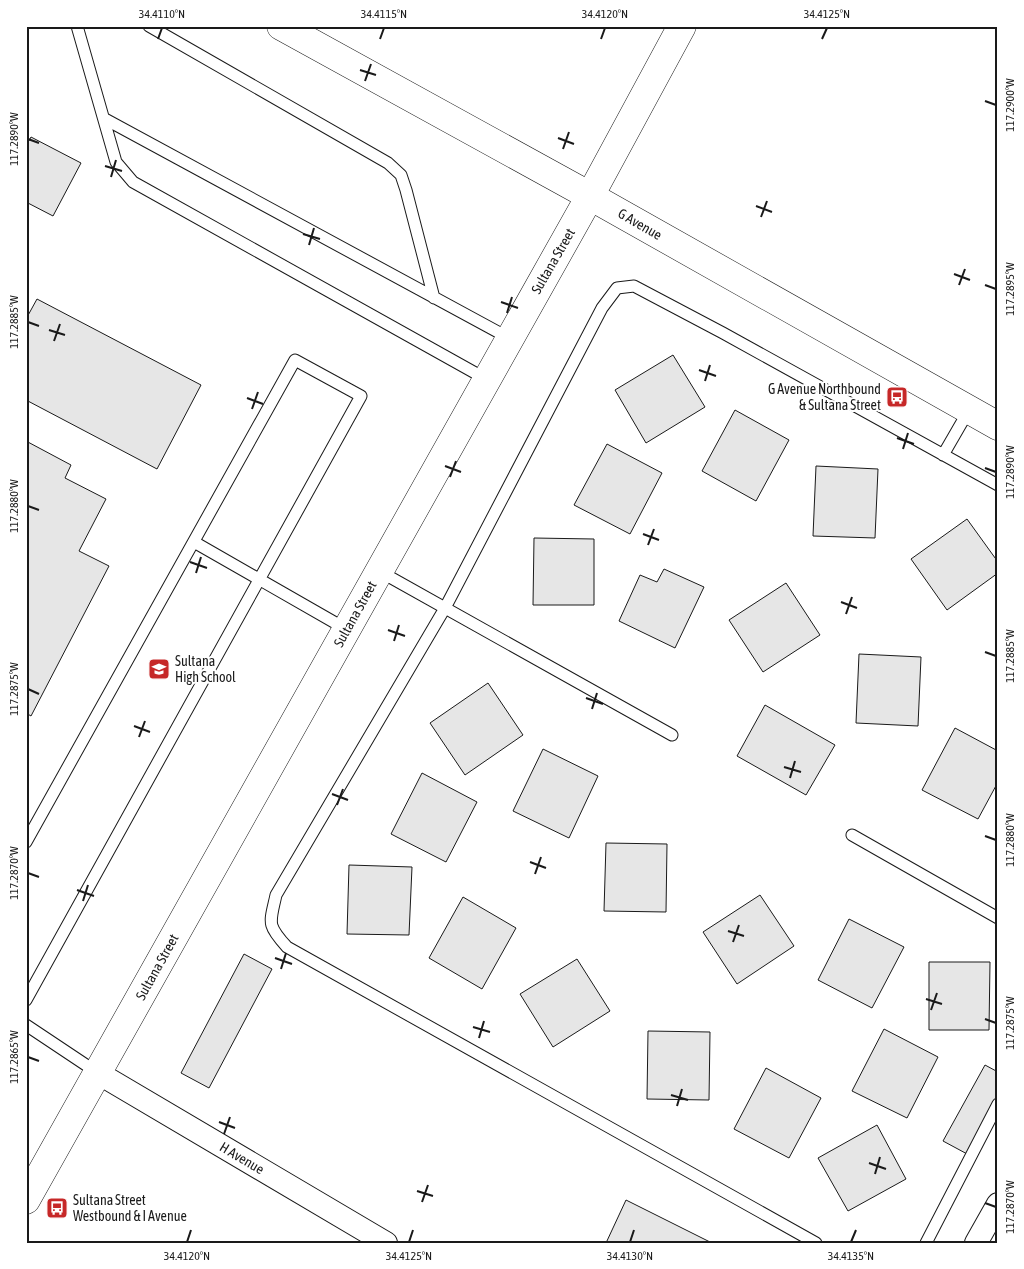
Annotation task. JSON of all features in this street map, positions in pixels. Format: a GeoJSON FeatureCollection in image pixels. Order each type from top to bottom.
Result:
{"type":"FeatureCollection","features":[{"type":"Feature","properties":{"kind":"street","name":"G Avenue"},"geometry":{"type":"LineString","coordinates":[[280,26],[590,196],[998,426]]}},
{"type":"Feature","properties":{"kind":"street","name":"Sultana Street"},"geometry":{"type":"LineString","coordinates":[[26,1200],[38,1170],[98,1073],[590,196],[682,26]]}},
{"type":"Feature","properties":{"kind":"street","name":"H Avenue"},"geometry":{"type":"LineString","coordinates":[[98,1073],[386,1243]]}},
{"type":"Feature","properties":{"kind":"street"},"geometry":{"type":"LineString","coordinates":[[976,1243],[998,1204]]}},
{"type":"Feature","properties":{"kind":"lane"},"geometry":{"type":"LineString","coordinates":[[77,26],[116,162],[132,182],[486,379]]}},
{"type":"Feature","properties":{"kind":"lane"},"geometry":{"type":"LineString","coordinates":[[149,26],[388,163],[401,175],[434,298]]}},
{"type":"Feature","properties":{"kind":"lane"},"geometry":{"type":"LineString","coordinates":[[105,119],[509,338]]}},
{"type":"Feature","properties":{"kind":"lane"},"geometry":{"type":"LineString","coordinates":[[816,1243],[287,947],[273,932],[270,920],[276,894],[445,608],[602,308],[617,288],[634,286],[998,485]]}},
{"type":"Feature","properties":{"kind":"lane"},"geometry":{"type":"LineString","coordinates":[[26,842],[295,360],[361,396],[26,1000]]}},
{"type":"Feature","properties":{"kind":"lane"},"geometry":{"type":"LineString","coordinates":[[943,455],[969,410]]}},
{"type":"Feature","properties":{"kind":"lane"},"geometry":{"type":"LineString","coordinates":[[194,542],[346,629]]}},
{"type":"Feature","properties":{"kind":"lane"},"geometry":{"type":"LineString","coordinates":[[379,571],[672,735]]}},
{"type":"Feature","properties":{"kind":"lane"},"geometry":{"type":"LineString","coordinates":[[852,835],[998,918]]}},
{"type":"Feature","properties":{"kind":"lane"},"geometry":{"type":"LineString","coordinates":[[26,1025],[98,1073]]}},
{"type":"Feature","properties":{"kind":"lane"},"geometry":{"type":"LineString","coordinates":[[926,1243],[998,1104]]}},
{"type":"Feature","properties":{"kind":"building"},"geometry":{"type":"Polygon","coordinates":[[[31,137],[81,163],[53,216],[26,202],[26,146],[31,137]]]}},
{"type":"Feature","properties":{"kind":"building"},"geometry":{"type":"Polygon","coordinates":[[[37,299],[201,385],[157,469],[26,400],[26,319],[37,299]]]}},
{"type":"Feature","properties":{"kind":"building"},"geometry":{"type":"Polygon","coordinates":[[[673,355],[705,407],[646,443],[615,390],[673,355]]]}},
{"type":"Feature","properties":{"kind":"building"},"geometry":{"type":"Polygon","coordinates":[[[735,410],[789,440],[756,501],[702,471],[735,410]]]}},
{"type":"Feature","properties":{"kind":"building"},"geometry":{"type":"Polygon","coordinates":[[[26,441],[71,465],[65,478],[106,499],[79,551],[109,566],[31,716],[26,713],[26,441]]]}},
{"type":"Feature","properties":{"kind":"building"},"geometry":{"type":"Polygon","coordinates":[[[607,444],[662,473],[630,534],[574,505],[607,444]]]}},
{"type":"Feature","properties":{"kind":"building"},"geometry":{"type":"Polygon","coordinates":[[[816,466],[878,469],[875,538],[813,536],[816,466]]]}},
{"type":"Feature","properties":{"kind":"building"},"geometry":{"type":"Polygon","coordinates":[[[967,519],[998,562],[998,573],[947,610],[911,559],[967,519]]]}},
{"type":"Feature","properties":{"kind":"building"},"geometry":{"type":"Polygon","coordinates":[[[534,538],[594,539],[594,605],[533,605],[534,538]]]}},
{"type":"Feature","properties":{"kind":"building"},"geometry":{"type":"Polygon","coordinates":[[[664,569],[704,587],[675,648],[619,621],[640,575],[657,582],[664,569]]]}},
{"type":"Feature","properties":{"kind":"building"},"geometry":{"type":"Polygon","coordinates":[[[786,583],[820,635],[763,672],[729,620],[786,583]]]}},
{"type":"Feature","properties":{"kind":"building"},"geometry":{"type":"Polygon","coordinates":[[[859,654],[921,657],[918,726],[856,723],[859,654]]]}},
{"type":"Feature","properties":{"kind":"building"},"geometry":{"type":"Polygon","coordinates":[[[488,683],[523,735],[465,775],[430,723],[488,683]]]}},
{"type":"Feature","properties":{"kind":"building"},"geometry":{"type":"Polygon","coordinates":[[[765,705],[835,745],[806,795],[737,756],[765,705]]]}},
{"type":"Feature","properties":{"kind":"building"},"geometry":{"type":"Polygon","coordinates":[[[955,728],[998,751],[998,782],[978,819],[922,790],[955,728]]]}},
{"type":"Feature","properties":{"kind":"building"},"geometry":{"type":"Polygon","coordinates":[[[543,749],[598,776],[569,838],[513,811],[543,749]]]}},
{"type":"Feature","properties":{"kind":"building"},"geometry":{"type":"Polygon","coordinates":[[[422,773],[477,802],[446,862],[391,834],[422,773]]]}},
{"type":"Feature","properties":{"kind":"building"},"geometry":{"type":"Polygon","coordinates":[[[606,843],[667,844],[666,912],[604,911],[606,843]]]}},
{"type":"Feature","properties":{"kind":"building"},"geometry":{"type":"Polygon","coordinates":[[[349,865],[412,867],[409,935],[347,934],[349,865]]]}},
{"type":"Feature","properties":{"kind":"building"},"geometry":{"type":"Polygon","coordinates":[[[760,895],[794,946],[737,984],[703,932],[760,895]]]}},
{"type":"Feature","properties":{"kind":"building"},"geometry":{"type":"Polygon","coordinates":[[[463,897],[516,928],[482,989],[429,958],[463,897]]]}},
{"type":"Feature","properties":{"kind":"building"},"geometry":{"type":"Polygon","coordinates":[[[849,919],[904,947],[872,1008],[818,980],[849,919]]]}},
{"type":"Feature","properties":{"kind":"building"},"geometry":{"type":"Polygon","coordinates":[[[244,954],[272,969],[209,1088],[181,1073],[244,954]]]}},
{"type":"Feature","properties":{"kind":"building"},"geometry":{"type":"Polygon","coordinates":[[[577,959],[610,1011],[553,1047],[520,994],[577,959]]]}},
{"type":"Feature","properties":{"kind":"building"},"geometry":{"type":"Polygon","coordinates":[[[929,962],[990,962],[989,1030],[929,1030],[929,962]]]}},
{"type":"Feature","properties":{"kind":"building"},"geometry":{"type":"Polygon","coordinates":[[[884,1029],[938,1057],[907,1118],[852,1091],[884,1029]]]}},
{"type":"Feature","properties":{"kind":"building"},"geometry":{"type":"Polygon","coordinates":[[[648,1031],[710,1032],[709,1100],[647,1099],[648,1031]]]}},
{"type":"Feature","properties":{"kind":"building"},"geometry":{"type":"Polygon","coordinates":[[[985,1065],[998,1072],[998,1105],[969,1155],[943,1141],[985,1065]]]}},
{"type":"Feature","properties":{"kind":"building"},"geometry":{"type":"Polygon","coordinates":[[[766,1068],[821,1098],[789,1158],[734,1129],[766,1068]]]}},
{"type":"Feature","properties":{"kind":"building"},"geometry":{"type":"Polygon","coordinates":[[[877,1125],[906,1179],[848,1211],[818,1158],[877,1125]]]}},
{"type":"Feature","properties":{"kind":"building"},"geometry":{"type":"Polygon","coordinates":[[[626,1200],[712,1243],[606,1243],[626,1200]]]}},
{"type":"Feature","properties":{"kind":"place","name":"G Avenue Northbound & Sultana Street"},"geometry":{"type":"Point","coordinates":[897,397]}},
{"type":"Feature","properties":{"kind":"place","name":"Sultana High School"},"geometry":{"type":"Point","coordinates":[159,669]}},
{"type":"Feature","properties":{"kind":"place","name":"Sultana Street Westbound & I Avenue"},"geometry":{"type":"Point","coordinates":[57,1208]}}]}
